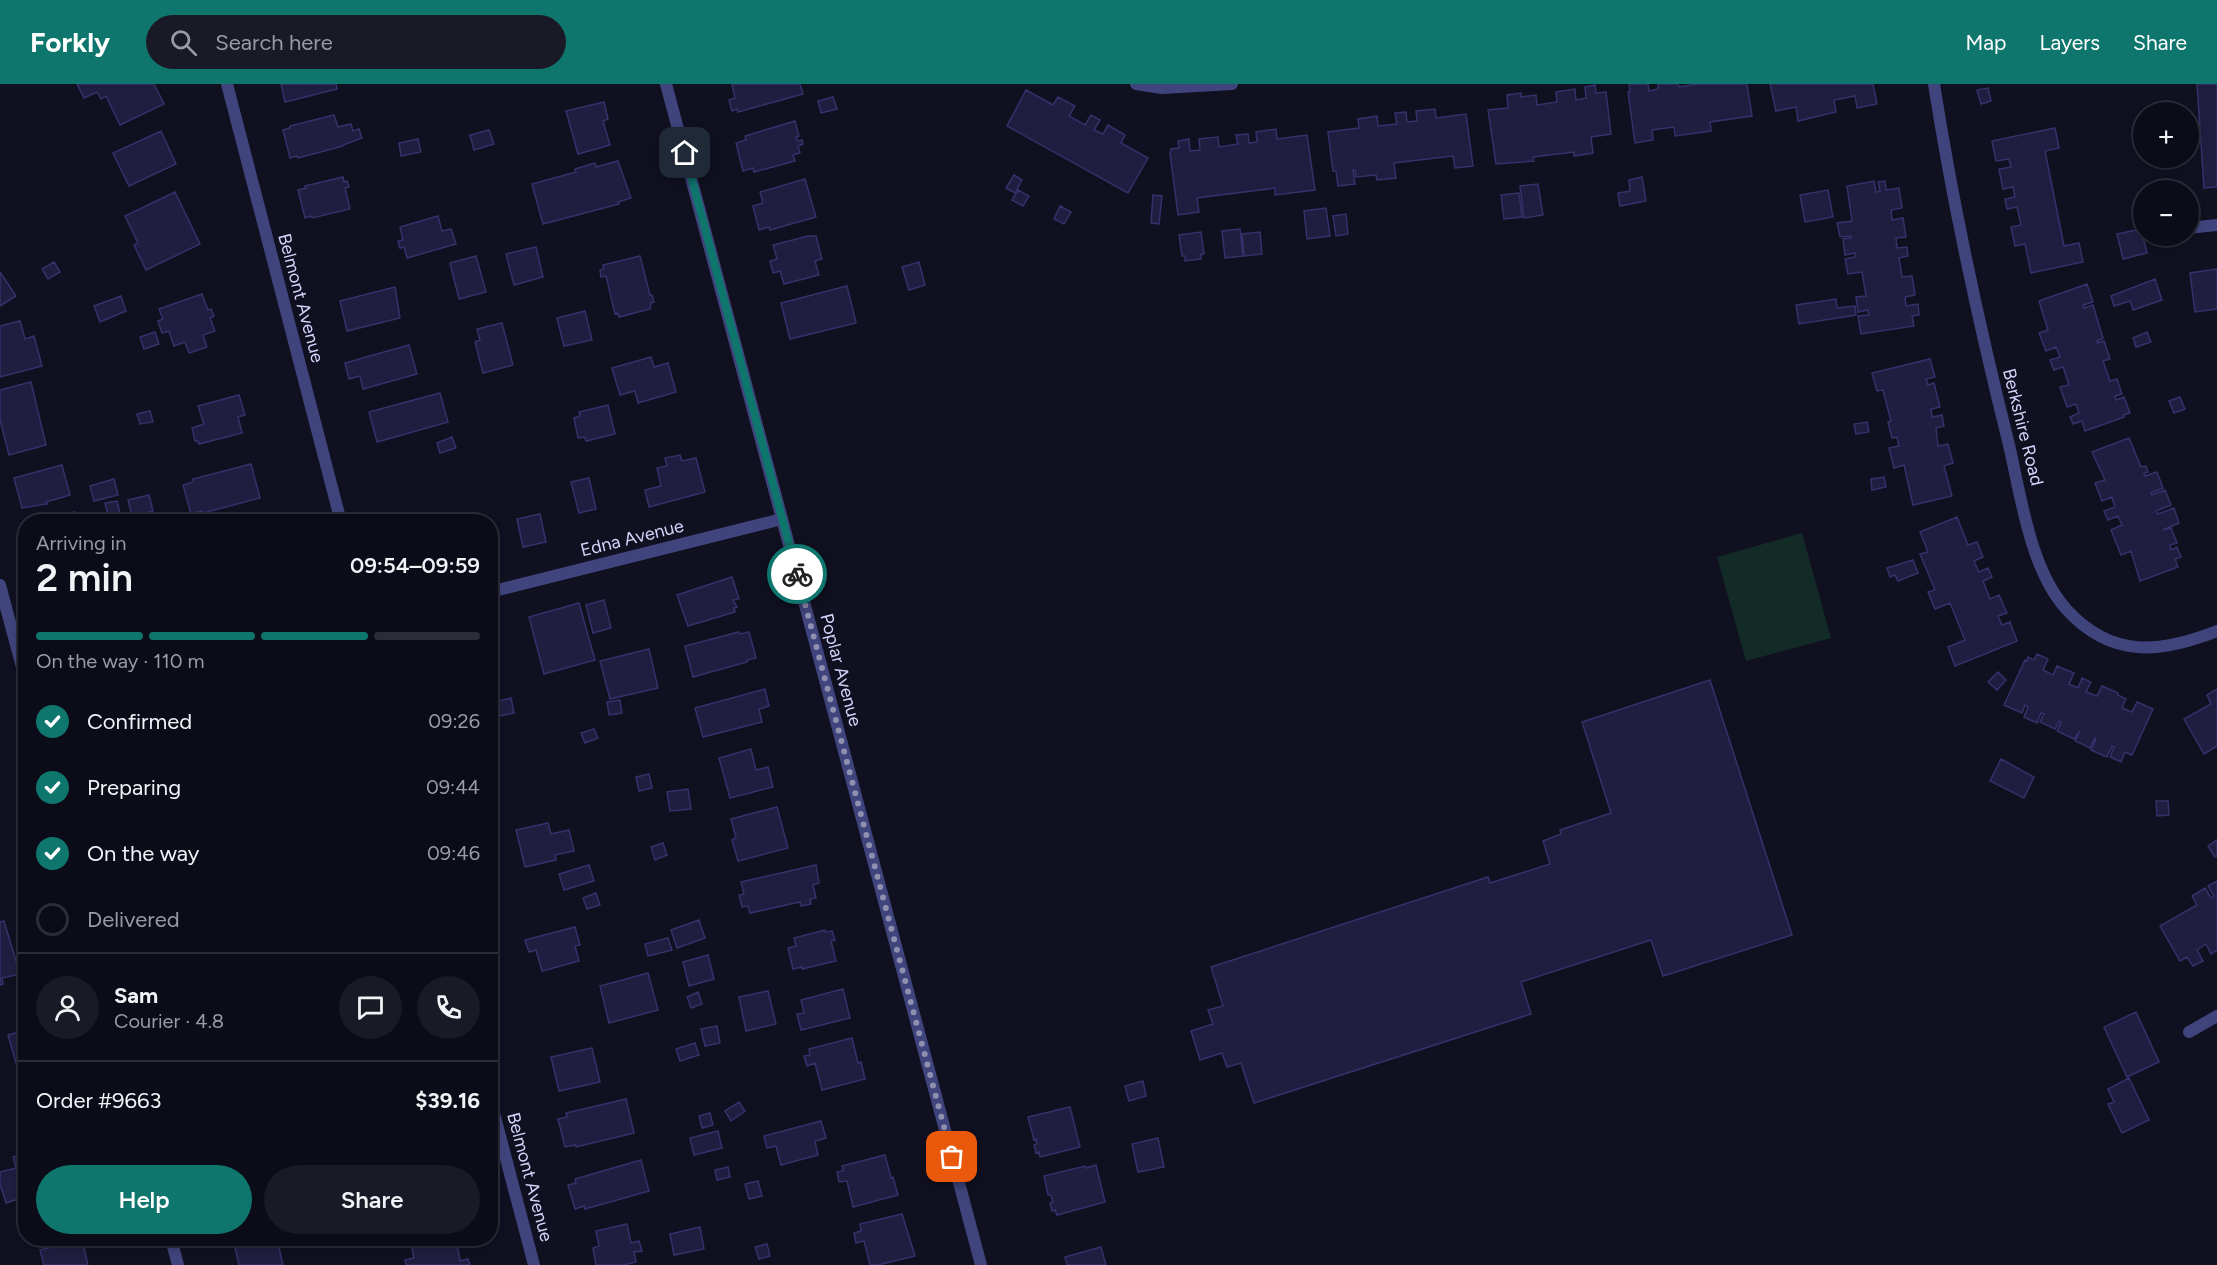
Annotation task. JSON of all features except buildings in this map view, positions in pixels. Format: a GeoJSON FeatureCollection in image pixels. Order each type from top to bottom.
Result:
{"type":"FeatureCollection","features":[{"type":"Feature","properties":{"kind":"street","name":"Belmont Avenue"},"geometry":{"type":"LineString","coordinates":[[227,84],[338,514]]}},
{"type":"Feature","properties":{"kind":"street","name":"Poplar Avenue"},"geometry":{"type":"LineString","coordinates":[[666,84],[981,1265]]}},
{"type":"Feature","properties":{"kind":"street"},"geometry":{"type":"LineString","coordinates":[[1136,84],[1162,88],[1232,84]]}},
{"type":"Feature","properties":{"kind":"street","name":"Berkshire Road"},"geometry":{"type":"LineString","coordinates":[[1934,84],[1978,321],[2033,543],[2049,583],[2067,610],[2104,639],[2122,645],[2143,649],[2165,646],[2191,641],[2217,631]]}},
{"type":"Feature","properties":{"kind":"street"},"geometry":{"type":"LineString","coordinates":[[2199,227],[2217,225]]}},
{"type":"Feature","properties":{"kind":"street","name":"Edna Avenue"},"geometry":{"type":"LineString","coordinates":[[498,590],[782,519]]}},
{"type":"Feature","properties":{"kind":"street"},"geometry":{"type":"LineString","coordinates":[[0,588],[18,653]]}},
{"type":"Feature","properties":{"kind":"street"},"geometry":{"type":"LineString","coordinates":[[2188,1032],[2217,1016]]}},
{"type":"Feature","properties":{"kind":"street","name":"Belmont Avenue"},"geometry":{"type":"LineString","coordinates":[[498,1128],[534,1265]]}},
{"type":"Feature","properties":{"kind":"street"},"geometry":{"type":"LineString","coordinates":[[173,1246],[178,1265]]}},
{"type":"Feature","properties":{"kind":"green space"},"geometry":{"type":"Polygon","coordinates":[[[1802,533],[1831,638],[1746,661],[1717,557],[1802,533]]]}},
{"type":"Feature","properties":{"kind":"way so far"},"geometry":{"type":"LineString","coordinates":[[797,574],[952,1157]]}},
{"type":"Feature","properties":{"kind":"route"},"geometry":{"type":"LineString","coordinates":[[685,153],[797,574]]}}]}
